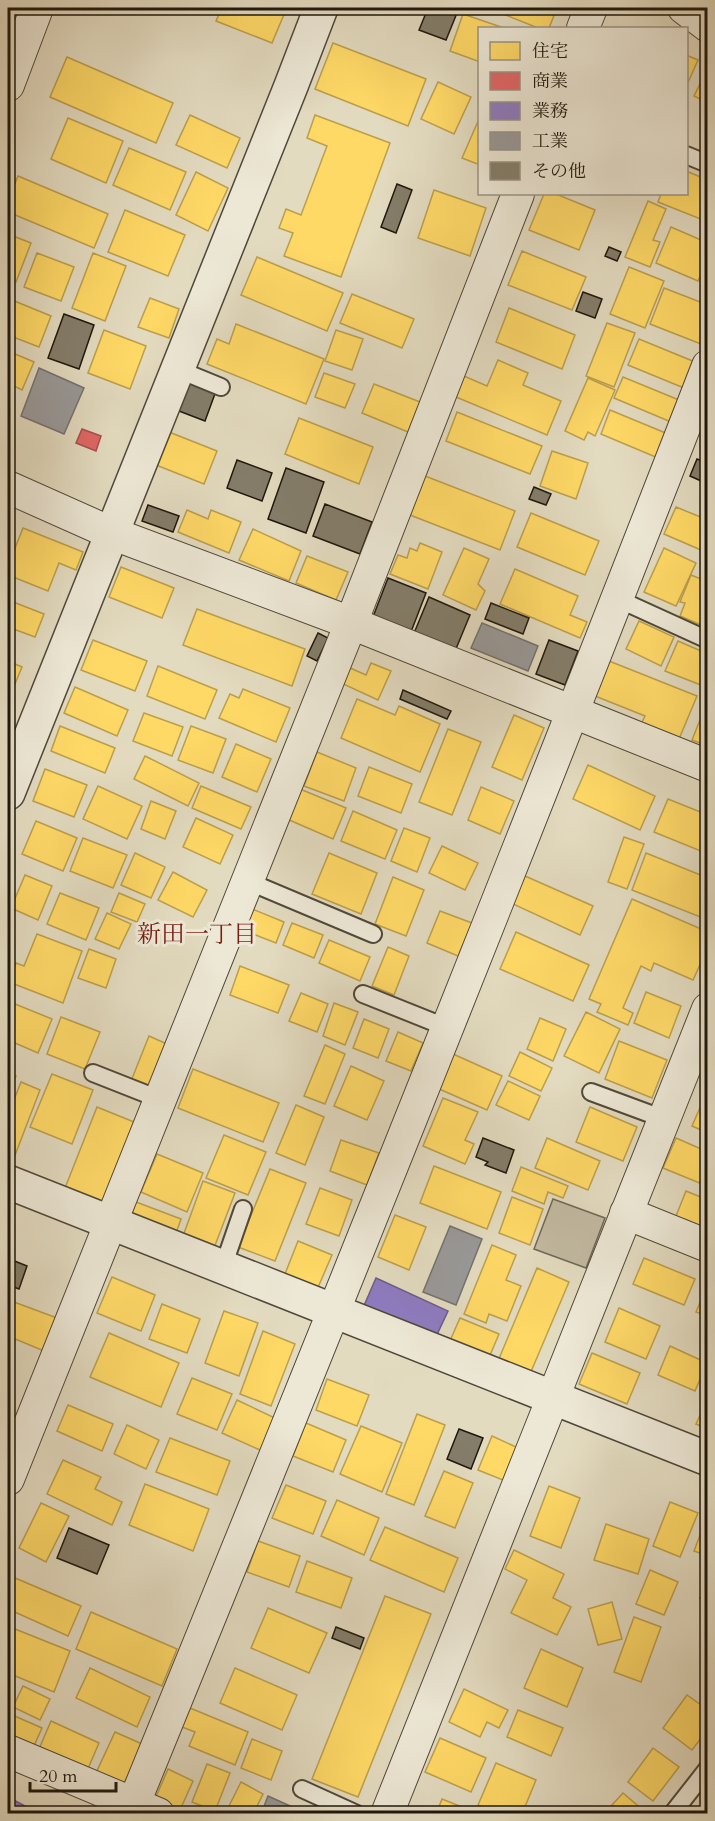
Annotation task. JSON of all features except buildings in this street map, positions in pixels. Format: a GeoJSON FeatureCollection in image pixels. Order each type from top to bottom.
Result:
{"type":"FeatureCollection","features":[{"type":"Feature","properties":{"kind":"street"},"geometry":{"type":"LineString","coordinates":[[8,85],[37,8]]}},
{"type":"Feature","properties":{"kind":"street"},"geometry":{"type":"LineString","coordinates":[[8,793],[321,8]]}},
{"type":"Feature","properties":{"kind":"street"},"geometry":{"type":"LineString","coordinates":[[583,27],[591,8]]}},
{"type":"Feature","properties":{"kind":"street"},"geometry":{"type":"LineString","coordinates":[[684,8],[708,26]]}},
{"type":"Feature","properties":{"kind":"street"},"geometry":{"type":"LineString","coordinates":[[8,1479],[351,623],[518,195]]}},
{"type":"Feature","properties":{"kind":"street"},"geometry":{"type":"LineString","coordinates":[[8,1751],[146,1808],[335,1312],[574,712],[708,366]]}},
{"type":"Feature","properties":{"kind":"street"},"geometry":{"type":"LineString","coordinates":[[8,486],[111,533],[351,623],[708,766]]}},
{"type":"Feature","properties":{"kind":"street"},"geometry":{"type":"LineString","coordinates":[[387,1814],[664,1119],[697,1068],[708,1009]]}},
{"type":"Feature","properties":{"kind":"street"},"geometry":{"type":"LineString","coordinates":[[8,1182],[708,1459]]}},
{"type":"Feature","properties":{"kind":"street"},"geometry":{"type":"LineString","coordinates":[[626,1213],[708,1246]]}},
{"type":"Feature","properties":{"kind":"lane"},"geometry":{"type":"LineString","coordinates":[[688,155],[708,164]]}},
{"type":"Feature","properties":{"kind":"lane"},"geometry":{"type":"LineString","coordinates":[[177,369],[221,387]]}},
{"type":"Feature","properties":{"kind":"lane"},"geometry":{"type":"LineString","coordinates":[[618,598],[708,640]]}},
{"type":"Feature","properties":{"kind":"lane"},"geometry":{"type":"LineString","coordinates":[[247,881],[373,934]]}},
{"type":"Feature","properties":{"kind":"lane"},"geometry":{"type":"LineString","coordinates":[[363,994],[448,1028]]}},
{"type":"Feature","properties":{"kind":"lane"},"geometry":{"type":"LineString","coordinates":[[93,1073],[159,1099]]}},
{"type":"Feature","properties":{"kind":"lane"},"geometry":{"type":"LineString","coordinates":[[591,1092],[664,1119]]}},
{"type":"Feature","properties":{"kind":"lane"},"geometry":{"type":"LineString","coordinates":[[223,1267],[243,1209]]}},
{"type":"Feature","properties":{"kind":"lane"},"geometry":{"type":"LineString","coordinates":[[672,1814],[708,1768]]}},
{"type":"Feature","properties":{"kind":"lane"},"geometry":{"type":"LineString","coordinates":[[302,1789],[357,1814]]}},
{"type":"Feature","properties":{"kind":"shaded area"},"geometry":{"type":"Polygon","coordinates":[[[553,1199],[605,1218],[586,1268],[534,1249],[553,1199]]]}},
{"type":"Feature","properties":{"kind":"district","name":"新田一丁目"},"geometry":{"type":"Point","coordinates":[197,934]}}]}
